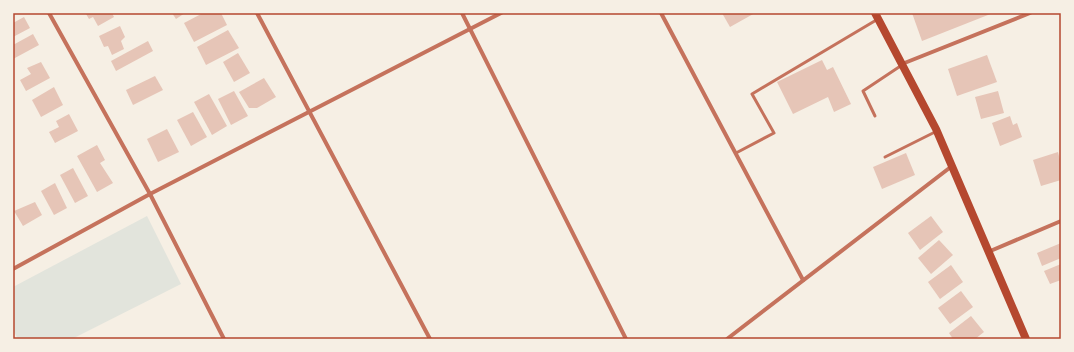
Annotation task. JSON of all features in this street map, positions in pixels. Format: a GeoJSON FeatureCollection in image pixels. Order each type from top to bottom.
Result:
{"type":"FeatureCollection","features":[{"type":"Feature","properties":{"kind":"main road"},"geometry":{"type":"LineString","coordinates":[[876,16],[937,132],[1026,339]]}},
{"type":"Feature","properties":{"kind":"street"},"geometry":{"type":"LineString","coordinates":[[49,13],[150,194],[224,339]]}},
{"type":"Feature","properties":{"kind":"street"},"geometry":{"type":"LineString","coordinates":[[257,13],[430,339]]}},
{"type":"Feature","properties":{"kind":"street"},"geometry":{"type":"LineString","coordinates":[[462,13],[472,30],[626,339]]}},
{"type":"Feature","properties":{"kind":"street"},"geometry":{"type":"LineString","coordinates":[[13,269],[150,194],[472,30],[501,13]]}},
{"type":"Feature","properties":{"kind":"street"},"geometry":{"type":"LineString","coordinates":[[661,13],[803,280]]}},
{"type":"Feature","properties":{"kind":"street"},"geometry":{"type":"LineString","coordinates":[[902,64],[1030,13]]}},
{"type":"Feature","properties":{"kind":"street"},"geometry":{"type":"LineString","coordinates":[[728,339],[952,166]]}},
{"type":"Feature","properties":{"kind":"street"},"geometry":{"type":"LineString","coordinates":[[988,252],[1061,221]]}},
{"type":"Feature","properties":{"kind":"lane"},"geometry":{"type":"LineString","coordinates":[[736,153],[774,133],[752,94],[876,16]]}},
{"type":"Feature","properties":{"kind":"lane"},"geometry":{"type":"LineString","coordinates":[[875,116],[863,90],[902,64]]}},
{"type":"Feature","properties":{"kind":"lane"},"geometry":{"type":"LineString","coordinates":[[884,157],[937,132]]}},
{"type":"Feature","properties":{"kind":"shaded area"},"geometry":{"type":"Polygon","coordinates":[[[147,216],[181,284],[72,339],[18,339],[13,330],[13,287],[147,216]]]}},
{"type":"Feature","properties":{"kind":"building"},"geometry":{"type":"Polygon","coordinates":[[[112,13],[114,17],[98,26],[93,17],[89,19],[86,14],[112,13]]]}},
{"type":"Feature","properties":{"kind":"building"},"geometry":{"type":"Polygon","coordinates":[[[172,13],[185,13],[176,19],[172,13]]]}},
{"type":"Feature","properties":{"kind":"building"},"geometry":{"type":"Polygon","coordinates":[[[203,13],[221,13],[227,25],[194,42],[184,23],[203,13]]]}},
{"type":"Feature","properties":{"kind":"building"},"geometry":{"type":"Polygon","coordinates":[[[722,13],[755,13],[730,27],[722,13]]]}},
{"type":"Feature","properties":{"kind":"building"},"geometry":{"type":"Polygon","coordinates":[[[912,13],[993,13],[922,41],[912,13]]]}},
{"type":"Feature","properties":{"kind":"building"},"geometry":{"type":"Polygon","coordinates":[[[24,17],[30,28],[13,37],[13,23],[24,17]]]}},
{"type":"Feature","properties":{"kind":"building"},"geometry":{"type":"Polygon","coordinates":[[[120,26],[125,37],[121,41],[124,49],[112,55],[108,46],[104,47],[99,36],[120,26]]]}},
{"type":"Feature","properties":{"kind":"building"},"geometry":{"type":"Polygon","coordinates":[[[228,30],[239,48],[206,65],[197,47],[228,30]]]}},
{"type":"Feature","properties":{"kind":"building"},"geometry":{"type":"Polygon","coordinates":[[[33,34],[39,45],[13,59],[13,45],[33,34]]]}},
{"type":"Feature","properties":{"kind":"building"},"geometry":{"type":"Polygon","coordinates":[[[148,41],[153,51],[116,71],[111,61],[148,41]]]}},
{"type":"Feature","properties":{"kind":"building"},"geometry":{"type":"Polygon","coordinates":[[[238,53],[250,73],[234,82],[223,62],[238,53]]]}},
{"type":"Feature","properties":{"kind":"building"},"geometry":{"type":"Polygon","coordinates":[[[987,55],[997,82],[957,96],[948,69],[987,55]]]}},
{"type":"Feature","properties":{"kind":"building"},"geometry":{"type":"Polygon","coordinates":[[[822,60],[827,70],[833,67],[851,104],[834,112],[828,97],[793,114],[777,82],[822,60]]]}},
{"type":"Feature","properties":{"kind":"building"},"geometry":{"type":"Polygon","coordinates":[[[41,62],[50,78],[26,91],[20,80],[31,74],[27,68],[41,62]]]}},
{"type":"Feature","properties":{"kind":"building"},"geometry":{"type":"Polygon","coordinates":[[[155,76],[163,90],[133,105],[126,90],[155,76]]]}},
{"type":"Feature","properties":{"kind":"building"},"geometry":{"type":"Polygon","coordinates":[[[264,78],[276,97],[257,108],[249,108],[239,92],[264,78]]]}},
{"type":"Feature","properties":{"kind":"building"},"geometry":{"type":"Polygon","coordinates":[[[54,87],[63,105],[41,117],[32,100],[54,87]]]}},
{"type":"Feature","properties":{"kind":"building"},"geometry":{"type":"Polygon","coordinates":[[[234,91],[248,116],[231,125],[218,99],[234,91]]]}},
{"type":"Feature","properties":{"kind":"building"},"geometry":{"type":"Polygon","coordinates":[[[998,91],[1004,113],[981,119],[975,97],[998,91]]]}},
{"type":"Feature","properties":{"kind":"building"},"geometry":{"type":"Polygon","coordinates":[[[209,94],[227,126],[212,135],[194,102],[209,94]]]}},
{"type":"Feature","properties":{"kind":"building"},"geometry":{"type":"Polygon","coordinates":[[[193,112],[207,137],[191,146],[177,120],[193,112]]]}},
{"type":"Feature","properties":{"kind":"building"},"geometry":{"type":"Polygon","coordinates":[[[69,114],[78,131],[55,143],[49,132],[59,127],[56,121],[69,114]]]}},
{"type":"Feature","properties":{"kind":"building"},"geometry":{"type":"Polygon","coordinates":[[[1010,116],[1013,125],[1017,123],[1022,137],[1000,146],[992,123],[1010,116]]]}},
{"type":"Feature","properties":{"kind":"building"},"geometry":{"type":"Polygon","coordinates":[[[167,129],[179,152],[158,162],[147,139],[167,129]]]}},
{"type":"Feature","properties":{"kind":"building"},"geometry":{"type":"Polygon","coordinates":[[[97,145],[105,160],[100,163],[113,183],[97,192],[77,156],[97,145]]]}},
{"type":"Feature","properties":{"kind":"building"},"geometry":{"type":"Polygon","coordinates":[[[1058,152],[1061,164],[1061,180],[1041,186],[1033,160],[1058,152]]]}},
{"type":"Feature","properties":{"kind":"building"},"geometry":{"type":"Polygon","coordinates":[[[906,153],[915,175],[882,189],[873,167],[906,153]]]}},
{"type":"Feature","properties":{"kind":"building"},"geometry":{"type":"Polygon","coordinates":[[[73,168],[88,196],[75,203],[60,175],[73,168]]]}},
{"type":"Feature","properties":{"kind":"building"},"geometry":{"type":"Polygon","coordinates":[[[55,183],[67,208],[54,215],[41,191],[55,183]]]}},
{"type":"Feature","properties":{"kind":"building"},"geometry":{"type":"Polygon","coordinates":[[[35,202],[42,215],[23,226],[14,211],[35,202]]]}},
{"type":"Feature","properties":{"kind":"building"},"geometry":{"type":"Polygon","coordinates":[[[931,216],[943,232],[920,250],[908,233],[931,216]]]}},
{"type":"Feature","properties":{"kind":"building"},"geometry":{"type":"Polygon","coordinates":[[[939,240],[953,255],[931,274],[918,258],[939,240]]]}},
{"type":"Feature","properties":{"kind":"building"},"geometry":{"type":"Polygon","coordinates":[[[1061,243],[1061,258],[1042,266],[1037,253],[1061,243]]]}},
{"type":"Feature","properties":{"kind":"building"},"geometry":{"type":"Polygon","coordinates":[[[1061,264],[1061,280],[1050,284],[1044,271],[1061,264]]]}},
{"type":"Feature","properties":{"kind":"building"},"geometry":{"type":"Polygon","coordinates":[[[951,265],[963,282],[940,299],[928,282],[951,265]]]}},
{"type":"Feature","properties":{"kind":"building"},"geometry":{"type":"Polygon","coordinates":[[[961,291],[973,307],[950,324],[938,308],[961,291]]]}},
{"type":"Feature","properties":{"kind":"building"},"geometry":{"type":"Polygon","coordinates":[[[971,316],[984,332],[975,339],[953,339],[949,333],[971,316]]]}}]}
